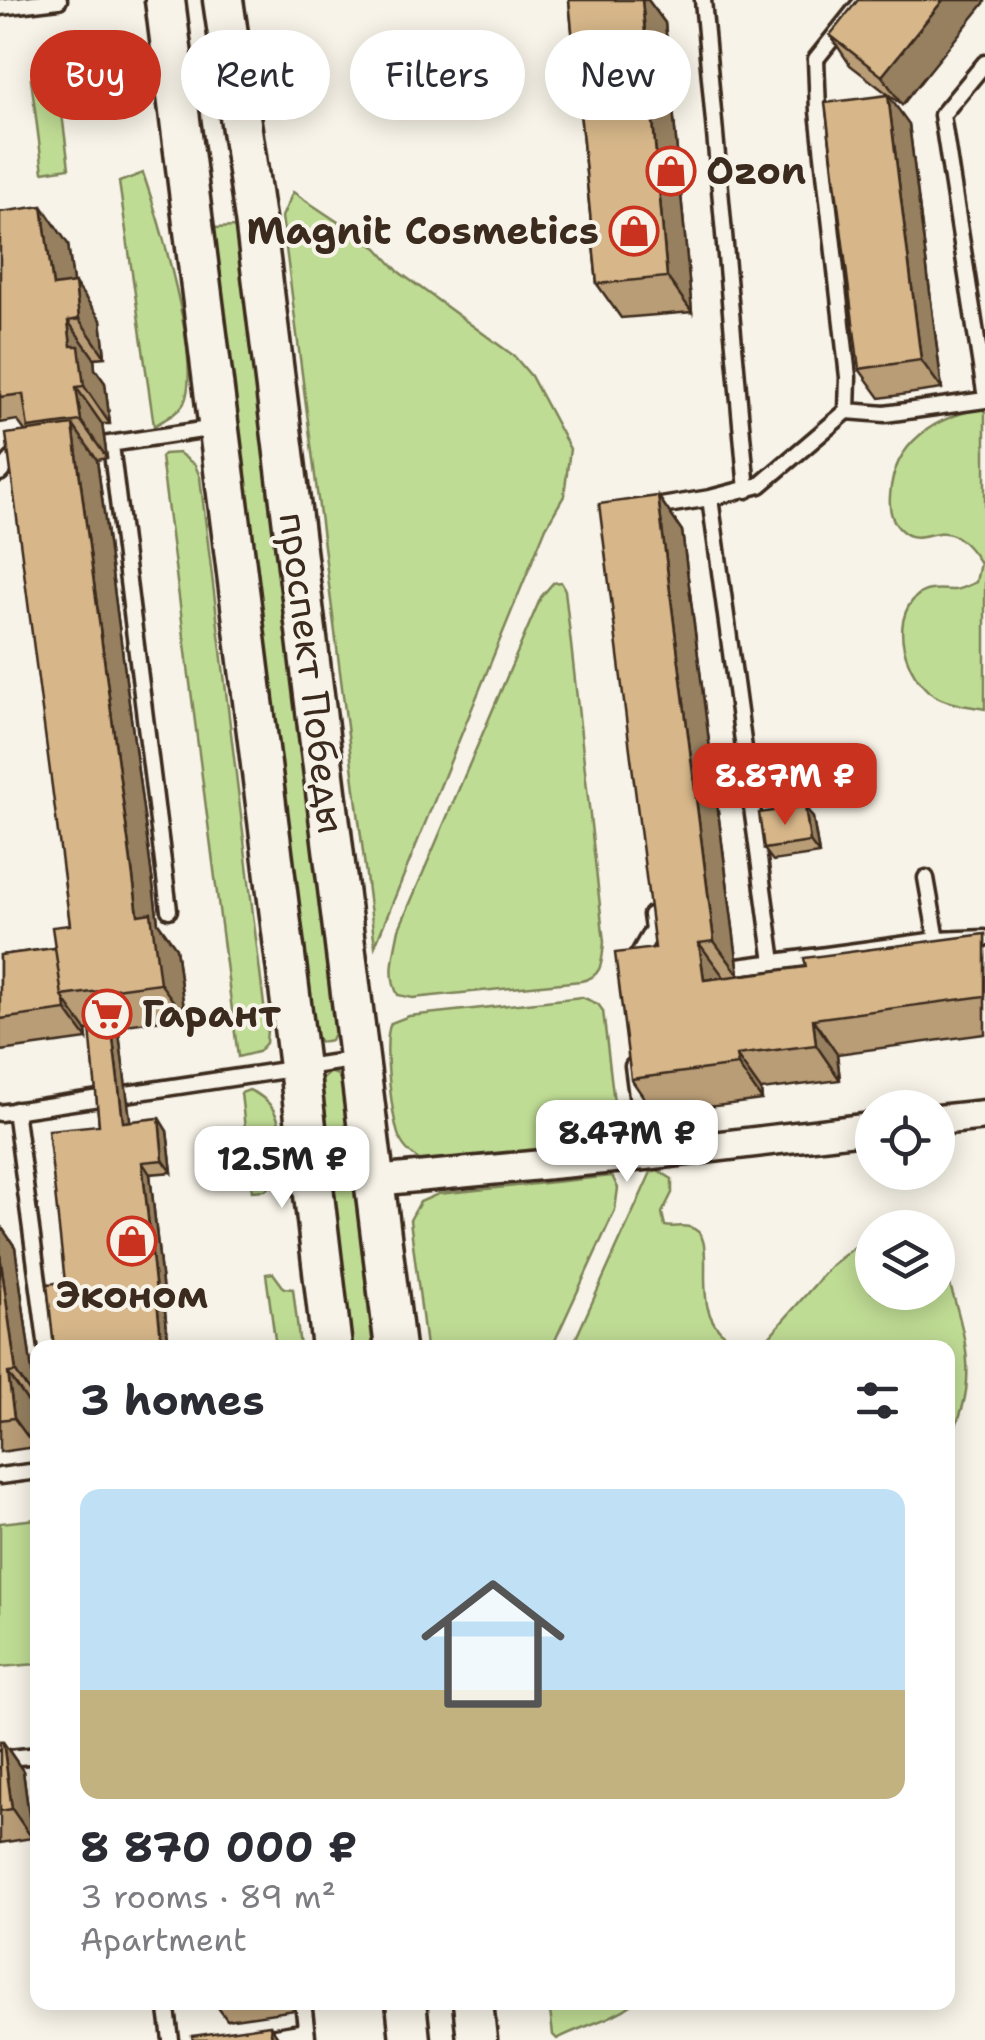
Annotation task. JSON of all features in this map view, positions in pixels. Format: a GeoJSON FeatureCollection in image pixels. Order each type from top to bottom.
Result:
{"type":"FeatureCollection","features":[{"type":"Feature","properties":{"kind":"main road","name":"проспект Победы"},"geometry":{"type":"LineString","coordinates":[[164,0],[300,1066],[331,1340]]}},
{"type":"Feature","properties":{"kind":"main road","name":"проспект Победы"},"geometry":{"type":"LineString","coordinates":[[223,0],[255,219],[394,1340]]}},
{"type":"Feature","properties":{"kind":"main road"},"geometry":{"type":"LineString","coordinates":[[193,225],[210,207],[225,204],[239,204],[255,219]]}},
{"type":"Feature","properties":{"kind":"main road"},"geometry":{"type":"LineString","coordinates":[[407,2010],[410,2040]]}},
{"type":"Feature","properties":{"kind":"main road"},"geometry":{"type":"LineString","coordinates":[[474,2010],[477,2040]]}},
{"type":"Feature","properties":{"kind":"street"},"geometry":{"type":"LineString","coordinates":[[955,1118],[985,1115]]}},
{"type":"Feature","properties":{"kind":"street"},"geometry":{"type":"LineString","coordinates":[[375,1181],[855,1130]]}},
{"type":"Feature","properties":{"kind":"lane"},"geometry":{"type":"LineString","coordinates":[[0,7],[59,0]]}},
{"type":"Feature","properties":{"kind":"lane"},"geometry":{"type":"LineString","coordinates":[[702,0],[747,490]]}},
{"type":"Feature","properties":{"kind":"lane"},"geometry":{"type":"LineString","coordinates":[[847,411],[848,377],[818,111],[816,60],[863,0]]}},
{"type":"Feature","properties":{"kind":"lane"},"geometry":{"type":"LineString","coordinates":[[641,509],[710,498],[760,484],[847,411],[885,414],[985,396],[942,115],[985,62]]}},
{"type":"Feature","properties":{"kind":"lane"},"geometry":{"type":"LineString","coordinates":[[87,447],[217,428]]}},
{"type":"Feature","properties":{"kind":"lane"},"geometry":{"type":"LineString","coordinates":[[111,444],[169,910]]}},
{"type":"Feature","properties":{"kind":"lane"},"geometry":{"type":"LineString","coordinates":[[7,475],[12,458],[31,455]]}},
{"type":"Feature","properties":{"kind":"lane"},"geometry":{"type":"LineString","coordinates":[[710,498],[773,962]]}},
{"type":"Feature","properties":{"kind":"lane"},"geometry":{"type":"LineString","coordinates":[[926,878],[937,940]]}},
{"type":"Feature","properties":{"kind":"lane"},"geometry":{"type":"LineString","coordinates":[[622,983],[653,929],[648,890]]}},
{"type":"Feature","properties":{"kind":"lane"},"geometry":{"type":"LineString","coordinates":[[716,970],[937,940],[985,938]]}},
{"type":"Feature","properties":{"kind":"lane"},"geometry":{"type":"LineString","coordinates":[[46,1340],[7,1112],[100,1090],[358,1059]]}},
{"type":"Feature","properties":{"kind":"lane"},"geometry":{"type":"LineString","coordinates":[[632,1059],[645,1155]]}},
{"type":"Feature","properties":{"kind":"lane"},"geometry":{"type":"LineString","coordinates":[[0,1476],[30,1472]]}},
{"type":"Feature","properties":{"kind":"lane"},"geometry":{"type":"LineString","coordinates":[[0,1759],[30,1756]]}},
{"type":"Feature","properties":{"kind":"lane"},"geometry":{"type":"LineString","coordinates":[[167,2010],[171,2040]]}},
{"type":"Feature","properties":{"kind":"lane"},"geometry":{"type":"LineString","coordinates":[[251,2040],[307,2036],[304,2010]]}},
{"type":"Feature","properties":{"kind":"green space"},"geometry":{"type":"Polygon","coordinates":[[[36,120],[63,120],[69,168],[43,172],[36,120]]]}},
{"type":"Feature","properties":{"kind":"green space"},"geometry":{"type":"Polygon","coordinates":[[[143,173],[176,289],[188,356],[184,403],[154,426],[119,182],[143,173]]]}},
{"type":"Feature","properties":{"kind":"green space"},"geometry":{"type":"Polygon","coordinates":[[[293,192],[377,248],[399,272],[514,356],[531,376],[570,449],[564,496],[546,527],[375,946],[282,217],[293,192]]]}},
{"type":"Feature","properties":{"kind":"green space"},"geometry":{"type":"Polygon","coordinates":[[[236,227],[335,1031],[331,1040],[320,1042],[314,1033],[214,228],[236,227]]]}},
{"type":"Feature","properties":{"kind":"green space"},"geometry":{"type":"Polygon","coordinates":[[[985,408],[985,709],[932,694],[908,661],[902,633],[908,607],[917,596],[976,582],[980,563],[956,536],[937,533],[920,537],[902,531],[893,519],[890,501],[899,461],[920,435],[950,418],[985,408]]]}},
{"type":"Feature","properties":{"kind":"green space"},"geometry":{"type":"Polygon","coordinates":[[[179,453],[195,465],[200,477],[267,1030],[266,1043],[258,1052],[238,1057],[161,457],[179,453]]]}},
{"type":"Feature","properties":{"kind":"green space"},"geometry":{"type":"Polygon","coordinates":[[[561,582],[565,590],[604,942],[600,967],[594,976],[581,981],[413,998],[398,995],[392,971],[399,929],[541,597],[553,583],[561,582]]]}},
{"type":"Feature","properties":{"kind":"green space"},"geometry":{"type":"Polygon","coordinates":[[[582,997],[598,1004],[603,1011],[616,1138],[595,1148],[424,1163],[408,1151],[398,1134],[391,1094],[387,1045],[391,1023],[409,1016],[582,997]]]}},
{"type":"Feature","properties":{"kind":"green space"},"geometry":{"type":"Polygon","coordinates":[[[330,1072],[338,1075],[343,1086],[372,1340],[349,1340],[320,1089],[330,1072]]]}},
{"type":"Feature","properties":{"kind":"green space"},"geometry":{"type":"Polygon","coordinates":[[[249,1090],[271,1106],[280,1129],[277,1182],[265,1190],[252,1191],[241,1093],[249,1090]]]}},
{"type":"Feature","properties":{"kind":"green space"},"geometry":{"type":"Polygon","coordinates":[[[656,1169],[672,1179],[672,1193],[662,1213],[665,1226],[689,1227],[699,1233],[704,1243],[708,1309],[726,1340],[575,1340],[651,1172],[656,1169]]]}},
{"type":"Feature","properties":{"kind":"green space"},"geometry":{"type":"Polygon","coordinates":[[[612,1176],[618,1188],[615,1210],[555,1340],[425,1340],[410,1220],[420,1202],[438,1194],[612,1176]]]}},
{"type":"Feature","properties":{"kind":"green space"},"geometry":{"type":"Polygon","coordinates":[[[855,1247],[855,1310],[955,1310],[955,1304],[967,1373],[959,1418],[955,1426],[955,1340],[766,1340],[832,1265],[855,1247]]]}},
{"type":"Feature","properties":{"kind":"green space"},"geometry":{"type":"Polygon","coordinates":[[[273,1273],[284,1288],[293,1289],[299,1340],[275,1340],[266,1274],[273,1273]]]}},
{"type":"Feature","properties":{"kind":"green space"},"geometry":{"type":"Polygon","coordinates":[[[30,1520],[30,1665],[0,1667],[0,1523],[30,1520]]]}},
{"type":"Feature","properties":{"kind":"green space"},"geometry":{"type":"Polygon","coordinates":[[[550,2010],[623,2010],[557,2039],[550,2010]]]}},
{"type":"Feature","properties":{"kind":"building"},"geometry":{"type":"Polygon","coordinates":[[[569,0],[642,0],[645,30],[572,30],[569,0]]]}},
{"type":"Feature","properties":{"kind":"building"},"geometry":{"type":"Polygon","coordinates":[[[858,0],[943,0],[882,76],[830,35],[858,0]]]}},
{"type":"Feature","properties":{"kind":"building"},"geometry":{"type":"Polygon","coordinates":[[[888,95],[921,360],[859,369],[825,103],[888,95]]]}},
{"type":"Feature","properties":{"kind":"building"},"geometry":{"type":"Polygon","coordinates":[[[581,120],[653,120],[667,277],[597,284],[581,120]]]}},
{"type":"Feature","properties":{"kind":"building"},"geometry":{"type":"Polygon","coordinates":[[[42,206],[53,286],[75,283],[79,319],[68,321],[71,346],[79,346],[84,386],[76,387],[81,421],[28,428],[23,394],[0,397],[0,212],[42,206]]]}},
{"type":"Feature","properties":{"kind":"building"},"geometry":{"type":"Polygon","coordinates":[[[73,425],[138,915],[151,913],[160,983],[62,996],[52,927],[70,925],[6,434],[73,425]]]}},
{"type":"Feature","properties":{"kind":"building"},"geometry":{"type":"Polygon","coordinates":[[[658,496],[714,941],[699,943],[704,980],[806,967],[804,958],[985,934],[985,996],[813,1019],[816,1045],[736,1055],[738,1065],[631,1079],[615,953],[655,948],[599,504],[658,496]]]}},
{"type":"Feature","properties":{"kind":"building"},"geometry":{"type":"Polygon","coordinates":[[[805,806],[810,842],[764,849],[759,813],[805,806]]]}},
{"type":"Feature","properties":{"kind":"building"},"geometry":{"type":"Polygon","coordinates":[[[55,948],[66,1010],[0,1019],[0,955],[55,948]]]}},
{"type":"Feature","properties":{"kind":"building"},"geometry":{"type":"Polygon","coordinates":[[[110,1014],[123,1122],[159,1118],[163,1160],[142,1162],[161,1340],[53,1340],[47,1284],[65,1282],[48,1130],[99,1125],[89,1017],[110,1014]]]}},
{"type":"Feature","properties":{"kind":"building"},"geometry":{"type":"Polygon","coordinates":[[[0,1255],[16,1372],[8,1373],[14,1418],[0,1420],[0,1255]]]}},
{"type":"Feature","properties":{"kind":"building"},"geometry":{"type":"Polygon","coordinates":[[[0,1742],[12,1809],[0,1811],[0,1742]]]}},
{"type":"Feature","properties":{"kind":"building"},"geometry":{"type":"Polygon","coordinates":[[[270,2025],[272,2040],[193,2040],[192,2036],[270,2025]]]}},
{"type":"Feature","properties":{"kind":"place","name":"Ozon"},"geometry":{"type":"Point","coordinates":[671,171]}},
{"type":"Feature","properties":{"kind":"place","name":"Magnit Cosmetics"},"geometry":{"type":"Point","coordinates":[634,231]}},
{"type":"Feature","properties":{"kind":"place","name":"Гарант"},"geometry":{"type":"Point","coordinates":[107,1014]}},
{"type":"Feature","properties":{"kind":"place","name":"Эконом"},"geometry":{"type":"Point","coordinates":[132,1241]}}]}
